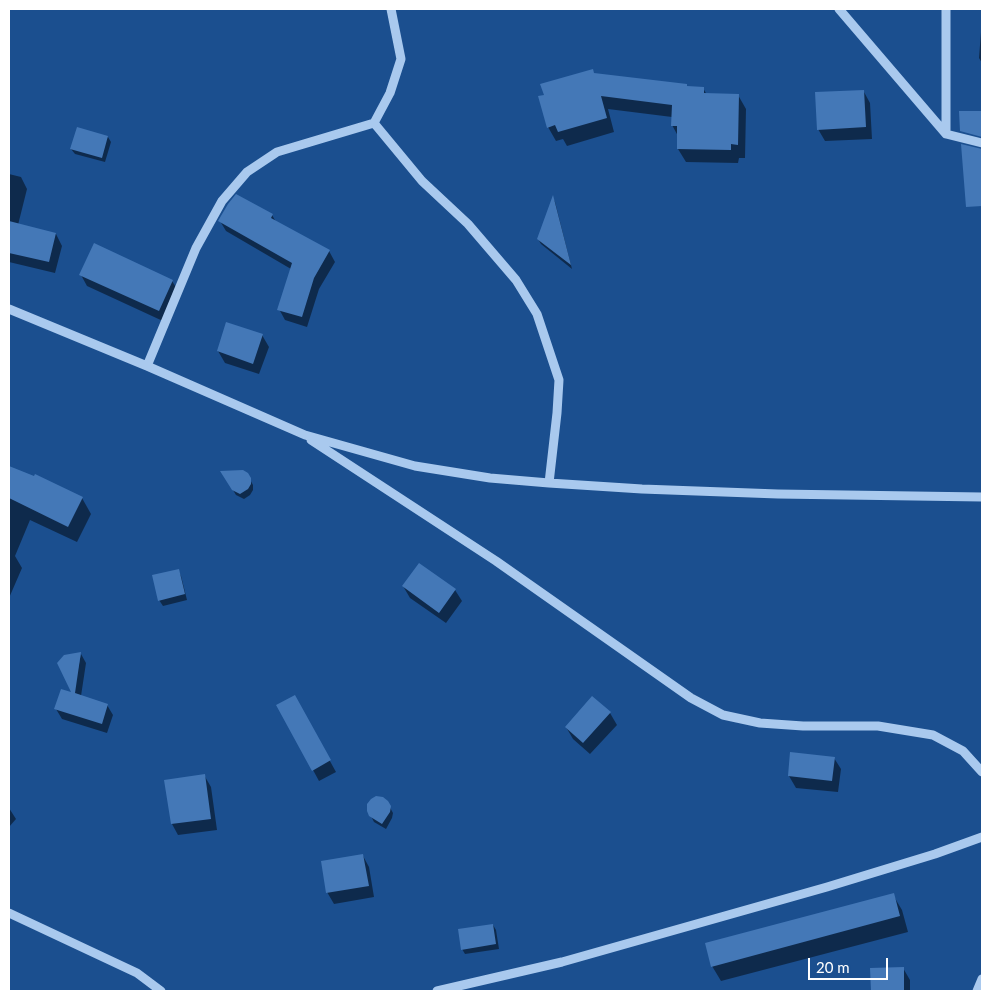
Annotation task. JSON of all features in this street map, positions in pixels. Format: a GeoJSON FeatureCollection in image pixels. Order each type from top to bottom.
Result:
{"type":"FeatureCollection","features":[{"type":"Feature","properties":{"kind":"street"},"geometry":{"type":"LineString","coordinates":[[147,366],[196,248],[222,202],[247,172],[276,152],[374,123],[390,93],[401,59],[391,9]]}},
{"type":"Feature","properties":{"kind":"street"},"geometry":{"type":"LineString","coordinates":[[839,9],[946,134],[982,144]]}},
{"type":"Feature","properties":{"kind":"street"},"geometry":{"type":"LineString","coordinates":[[946,9],[946,134]]}},
{"type":"Feature","properties":{"kind":"street"},"geometry":{"type":"LineString","coordinates":[[374,123],[422,182],[468,224],[510,273],[537,314],[559,380],[549,483]]}},
{"type":"Feature","properties":{"kind":"street"},"geometry":{"type":"LineString","coordinates":[[9,309],[147,366],[305,436],[415,466],[490,478],[549,483],[778,494],[982,497]]}},
{"type":"Feature","properties":{"kind":"street"},"geometry":{"type":"LineString","coordinates":[[305,436],[496,561],[691,698],[723,715],[760,723],[803,726],[878,726],[933,735],[963,751],[982,772]]}},
{"type":"Feature","properties":{"kind":"street"},"geometry":{"type":"LineString","coordinates":[[437,991],[562,962],[827,887],[935,854],[982,837]]}},
{"type":"Feature","properties":{"kind":"street"},"geometry":{"type":"LineString","coordinates":[[9,913],[137,973],[161,991]]}},
{"type":"Feature","properties":{"kind":"street"},"geometry":{"type":"LineString","coordinates":[[977,991],[982,979]]}},
{"type":"Feature","properties":{"kind":"building"},"geometry":{"type":"Polygon","coordinates":[[[593,69],[594,73],[704,87],[704,93],[739,94],[738,145],[731,144],[731,150],[677,149],[677,126],[671,126],[672,105],[601,96],[607,118],[558,132],[555,125],[547,128],[538,96],[544,95],[540,84],[593,69]]]}},
{"type":"Feature","properties":{"kind":"building"},"geometry":{"type":"Polygon","coordinates":[[[864,90],[866,127],[817,130],[815,92],[864,90]]]}},
{"type":"Feature","properties":{"kind":"building"},"geometry":{"type":"Polygon","coordinates":[[[959,111],[982,111],[982,137],[960,131],[959,111]]]}},
{"type":"Feature","properties":{"kind":"building"},"geometry":{"type":"Polygon","coordinates":[[[77,127],[108,136],[102,158],[70,149],[77,127]]]}},
{"type":"Feature","properties":{"kind":"building"},"geometry":{"type":"Polygon","coordinates":[[[961,144],[982,149],[982,206],[966,207],[961,144]]]}},
{"type":"Feature","properties":{"kind":"building"},"geometry":{"type":"Polygon","coordinates":[[[236,194],[273,214],[271,218],[330,250],[314,278],[302,317],[277,310],[292,263],[218,221],[236,194]]]}},
{"type":"Feature","properties":{"kind":"building"},"geometry":{"type":"Polygon","coordinates":[[[553,195],[571,265],[537,239],[553,195]]]}},
{"type":"Feature","properties":{"kind":"building"},"geometry":{"type":"Polygon","coordinates":[[[9,221],[56,233],[49,262],[9,253],[9,221]]]}},
{"type":"Feature","properties":{"kind":"building"},"geometry":{"type":"Polygon","coordinates":[[[94,243],[173,280],[159,311],[79,275],[94,243]]]}},
{"type":"Feature","properties":{"kind":"building"},"geometry":{"type":"Polygon","coordinates":[[[226,322],[263,334],[253,364],[217,351],[226,322]]]}},
{"type":"Feature","properties":{"kind":"building"},"geometry":{"type":"Polygon","coordinates":[[[9,466],[34,476],[35,474],[83,497],[68,527],[9,498],[9,466]]]}},
{"type":"Feature","properties":{"kind":"building"},"geometry":{"type":"Polygon","coordinates":[[[243,470],[251,478],[251,484],[248,489],[240,494],[232,490],[220,471],[243,470]]]}},
{"type":"Feature","properties":{"kind":"building"},"geometry":{"type":"Polygon","coordinates":[[[419,563],[456,589],[439,613],[402,586],[419,563]]]}},
{"type":"Feature","properties":{"kind":"building"},"geometry":{"type":"Polygon","coordinates":[[[179,569],[185,594],[158,601],[152,575],[179,569]]]}},
{"type":"Feature","properties":{"kind":"building"},"geometry":{"type":"Polygon","coordinates":[[[81,652],[75,693],[108,704],[102,724],[54,709],[61,689],[71,692],[57,663],[64,655],[81,652]]]}},
{"type":"Feature","properties":{"kind":"building"},"geometry":{"type":"Polygon","coordinates":[[[295,695],[331,760],[312,771],[276,705],[295,695]]]}},
{"type":"Feature","properties":{"kind":"building"},"geometry":{"type":"Polygon","coordinates":[[[592,696],[611,712],[583,743],[565,727],[592,696]]]}},
{"type":"Feature","properties":{"kind":"building"},"geometry":{"type":"Polygon","coordinates":[[[790,752],[835,757],[832,781],[788,776],[790,752]]]}},
{"type":"Feature","properties":{"kind":"building"},"geometry":{"type":"Polygon","coordinates":[[[205,774],[211,819],[171,824],[164,780],[205,774]]]}},
{"type":"Feature","properties":{"kind":"building"},"geometry":{"type":"Polygon","coordinates":[[[376,796],[383,797],[391,806],[390,812],[382,824],[369,816],[367,811],[367,804],[376,796]]]}},
{"type":"Feature","properties":{"kind":"building"},"geometry":{"type":"Polygon","coordinates":[[[363,854],[369,886],[326,893],[321,861],[363,854]]]}},
{"type":"Feature","properties":{"kind":"building"},"geometry":{"type":"Polygon","coordinates":[[[894,893],[900,916],[711,967],[705,943],[894,893]]]}},
{"type":"Feature","properties":{"kind":"building"},"geometry":{"type":"Polygon","coordinates":[[[493,924],[496,944],[461,950],[458,929],[493,924]]]}},
{"type":"Feature","properties":{"kind":"building"},"geometry":{"type":"Polygon","coordinates":[[[904,967],[904,991],[871,991],[870,968],[904,967]]]}}]}
